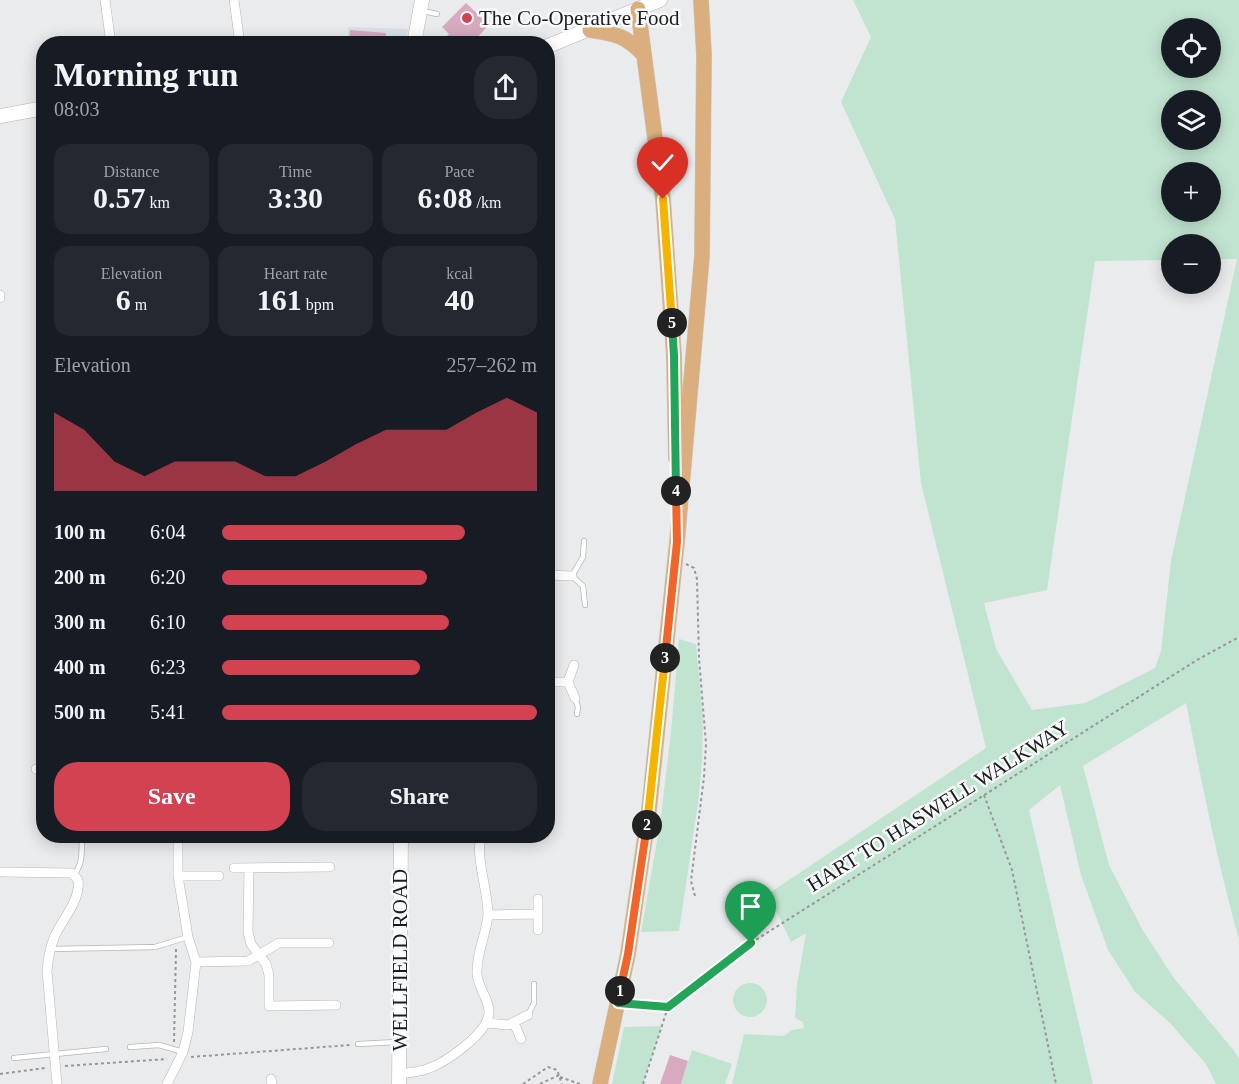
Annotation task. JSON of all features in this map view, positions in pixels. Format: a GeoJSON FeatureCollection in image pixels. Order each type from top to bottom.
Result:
{"type":"FeatureCollection","features":[{"type":"Feature","properties":{"kind":"main road"},"geometry":{"type":"LineString","coordinates":[[600,1084],[628,954],[649,810],[677,542],[702,256],[704,55],[700,0]]}},
{"type":"Feature","properties":{"kind":"main road"},"geometry":{"type":"LineString","coordinates":[[639,9],[663,199],[673,334],[677,542]]}},
{"type":"Feature","properties":{"kind":"main road"},"geometry":{"type":"LineString","coordinates":[[590,30],[617,34],[632,43],[643,54]]}},
{"type":"Feature","properties":{"kind":"street"},"geometry":{"type":"LineString","coordinates":[[105,0],[110,36]]}},
{"type":"Feature","properties":{"kind":"street"},"geometry":{"type":"LineString","coordinates":[[234,0],[239,36]]}},
{"type":"Feature","properties":{"kind":"street"},"geometry":{"type":"LineString","coordinates":[[555,43],[660,0]]}},
{"type":"Feature","properties":{"kind":"street"},"geometry":{"type":"LineString","coordinates":[[415,36],[421,5]]}},
{"type":"Feature","properties":{"kind":"street"},"geometry":{"type":"LineString","coordinates":[[0,116],[36,109]]}},
{"type":"Feature","properties":{"kind":"street"},"geometry":{"type":"LineString","coordinates":[[555,575],[572,576]]}},
{"type":"Feature","properties":{"kind":"street"},"geometry":{"type":"LineString","coordinates":[[574,665],[568,682],[575,698]]}},
{"type":"Feature","properties":{"kind":"street"},"geometry":{"type":"LineString","coordinates":[[555,682],[568,682]]}},
{"type":"Feature","properties":{"kind":"street"},"geometry":{"type":"LineString","coordinates":[[167,1084],[188,1032],[196,962],[188,937],[178,876],[178,843]]}},
{"type":"Feature","properties":{"kind":"street","name":"WELLFIELD ROAD"},"geometry":{"type":"LineString","coordinates":[[399,1079],[400,843]]}},
{"type":"Feature","properties":{"kind":"street"},"geometry":{"type":"LineString","coordinates":[[399,1079],[438,1063],[475,1038],[487,1023],[487,1003],[479,984],[477,969],[488,915],[480,843]]}},
{"type":"Feature","properties":{"kind":"street"},"geometry":{"type":"LineString","coordinates":[[234,868],[330,867]]}},
{"type":"Feature","properties":{"kind":"street"},"geometry":{"type":"LineString","coordinates":[[249,868],[248,932],[251,944],[266,964],[269,975],[269,1006],[336,1005]]}},
{"type":"Feature","properties":{"kind":"street"},"geometry":{"type":"LineString","coordinates":[[2,872],[74,874],[79,885],[71,907],[58,927],[50,949],[47,971],[57,1084]]}},
{"type":"Feature","properties":{"kind":"street"},"geometry":{"type":"LineString","coordinates":[[178,876],[219,876]]}},
{"type":"Feature","properties":{"kind":"street"},"geometry":{"type":"LineString","coordinates":[[538,899],[538,930]]}},
{"type":"Feature","properties":{"kind":"street"},"geometry":{"type":"LineString","coordinates":[[488,915],[538,914]]}},
{"type":"Feature","properties":{"kind":"street"},"geometry":{"type":"LineString","coordinates":[[196,962],[248,961],[279,944],[329,943]]}},
{"type":"Feature","properties":{"kind":"street"},"geometry":{"type":"LineString","coordinates":[[487,1023],[500,1025],[514,1023],[528,1015]]}},
{"type":"Feature","properties":{"kind":"street"},"geometry":{"type":"LineString","coordinates":[[514,1023],[521,1038]]}},
{"type":"Feature","properties":{"kind":"lane"},"geometry":{"type":"LineString","coordinates":[[421,5],[437,14]]}},
{"type":"Feature","properties":{"kind":"lane"},"geometry":{"type":"LineString","coordinates":[[584,541],[583,557],[572,576],[583,586],[585,605]]}},
{"type":"Feature","properties":{"kind":"lane"},"geometry":{"type":"LineString","coordinates":[[575,698],[578,707],[577,714]]}},
{"type":"Feature","properties":{"kind":"lane"},"geometry":{"type":"LineString","coordinates":[[74,874],[79,870],[81,862],[82,843]]}},
{"type":"Feature","properties":{"kind":"lane"},"geometry":{"type":"LineString","coordinates":[[50,949],[155,947],[188,937]]}},
{"type":"Feature","properties":{"kind":"lane"},"geometry":{"type":"LineString","coordinates":[[528,1015],[534,1003],[534,984]]}},
{"type":"Feature","properties":{"kind":"lane"},"geometry":{"type":"LineString","coordinates":[[358,1044],[399,1042]]}},
{"type":"Feature","properties":{"kind":"lane"},"geometry":{"type":"LineString","coordinates":[[130,1047],[159,1045],[179,1051]]}},
{"type":"Feature","properties":{"kind":"lane"},"geometry":{"type":"LineString","coordinates":[[14,1058],[106,1049]]}},
{"type":"Feature","properties":{"kind":"path"},"geometry":{"type":"LineString","coordinates":[[675,561],[694,568],[697,579],[699,658],[706,744],[691,881],[695,896]]}},
{"type":"Feature","properties":{"kind":"path","name":"HART TO HASWELL WALKWAY"},"geometry":{"type":"LineString","coordinates":[[668,1007],[751,943],[1197,660],[1239,637]]}},
{"type":"Feature","properties":{"kind":"path"},"geometry":{"type":"LineString","coordinates":[[984,795],[1012,870],[1056,1084]]}},
{"type":"Feature","properties":{"kind":"path"},"geometry":{"type":"LineString","coordinates":[[176,941],[179,1051]]}},
{"type":"Feature","properties":{"kind":"path"},"geometry":{"type":"LineString","coordinates":[[618,1003],[668,1007],[643,1084]]}},
{"type":"Feature","properties":{"kind":"path"},"geometry":{"type":"LineString","coordinates":[[523,1084],[548,1067],[554,1067],[562,1084]]}},
{"type":"Feature","properties":{"kind":"path"},"geometry":{"type":"LineString","coordinates":[[540,1084],[559,1076],[580,1084]]}},
{"type":"Feature","properties":{"kind":"shaded area"},"geometry":{"type":"Polygon","coordinates":[[[348,27],[408,29],[406,36],[348,36],[348,27]]]}},
{"type":"Feature","properties":{"kind":"green space"},"geometry":{"type":"Polygon","coordinates":[[[853,0],[1239,0],[1239,939],[1217,852],[1186,703],[1083,766],[1109,865],[1142,929],[1173,977],[1235,1052],[1239,1059],[1239,1084],[1216,1084],[1206,1064],[1170,1023],[1135,992],[1108,950],[1081,875],[1060,785],[1029,810],[1093,1084],[732,1084],[744,1034],[784,1036],[792,1030],[804,1028],[803,1022],[795,1018],[797,985],[806,933],[791,942],[768,894],[986,748],[921,483],[895,219],[841,102],[871,37],[853,0]],[[1161,234],[1161,260],[1095,261],[1047,590],[984,603],[996,649],[1032,710],[1085,703],[1155,668],[1161,651],[1171,561],[1237,259],[1221,259],[1221,234],[1161,234]]]}},
{"type":"Feature","properties":{"kind":"green space"},"geometry":{"type":"Polygon","coordinates":[[[679,639],[696,644],[703,720],[698,803],[679,931],[641,932],[660,824],[679,639]]]}},
{"type":"Feature","properties":{"kind":"green space"},"geometry":{"type":"Polygon","coordinates":[[[750,983],[762,988],[767,1000],[762,1012],[750,1017],[738,1012],[733,1000],[738,988],[750,983]]]}},
{"type":"Feature","properties":{"kind":"green space"},"geometry":{"type":"Polygon","coordinates":[[[662,1026],[643,1084],[612,1084],[624,1027],[662,1026]]]}},
{"type":"Feature","properties":{"kind":"green space"},"geometry":{"type":"Polygon","coordinates":[[[692,1050],[732,1064],[725,1084],[681,1084],[692,1050]]]}},
{"type":"Feature","properties":{"kind":"building","name":"The Co-Operative Food"},"geometry":{"type":"Polygon","coordinates":[[[466,3],[489,25],[479,36],[447,36],[449,34],[442,27],[466,3]]]}},
{"type":"Feature","properties":{"kind":"building"},"geometry":{"type":"Polygon","coordinates":[[[350,30],[386,33],[386,36],[350,36],[350,30]]]}},
{"type":"Feature","properties":{"kind":"building"},"geometry":{"type":"Polygon","coordinates":[[[670,1055],[688,1061],[681,1084],[660,1084],[670,1055]]]}},
{"type":"Feature","properties":{"kind":"place","name":"The Co-Operative Food"},"geometry":{"type":"Point","coordinates":[467,18]}},
{"type":"Feature","properties":{"kind":"route"},"geometry":{"type":"LineString","coordinates":[[663,199],[674,356],[677,542],[649,810],[628,954],[618,1003],[668,1007],[751,943]]}}]}
